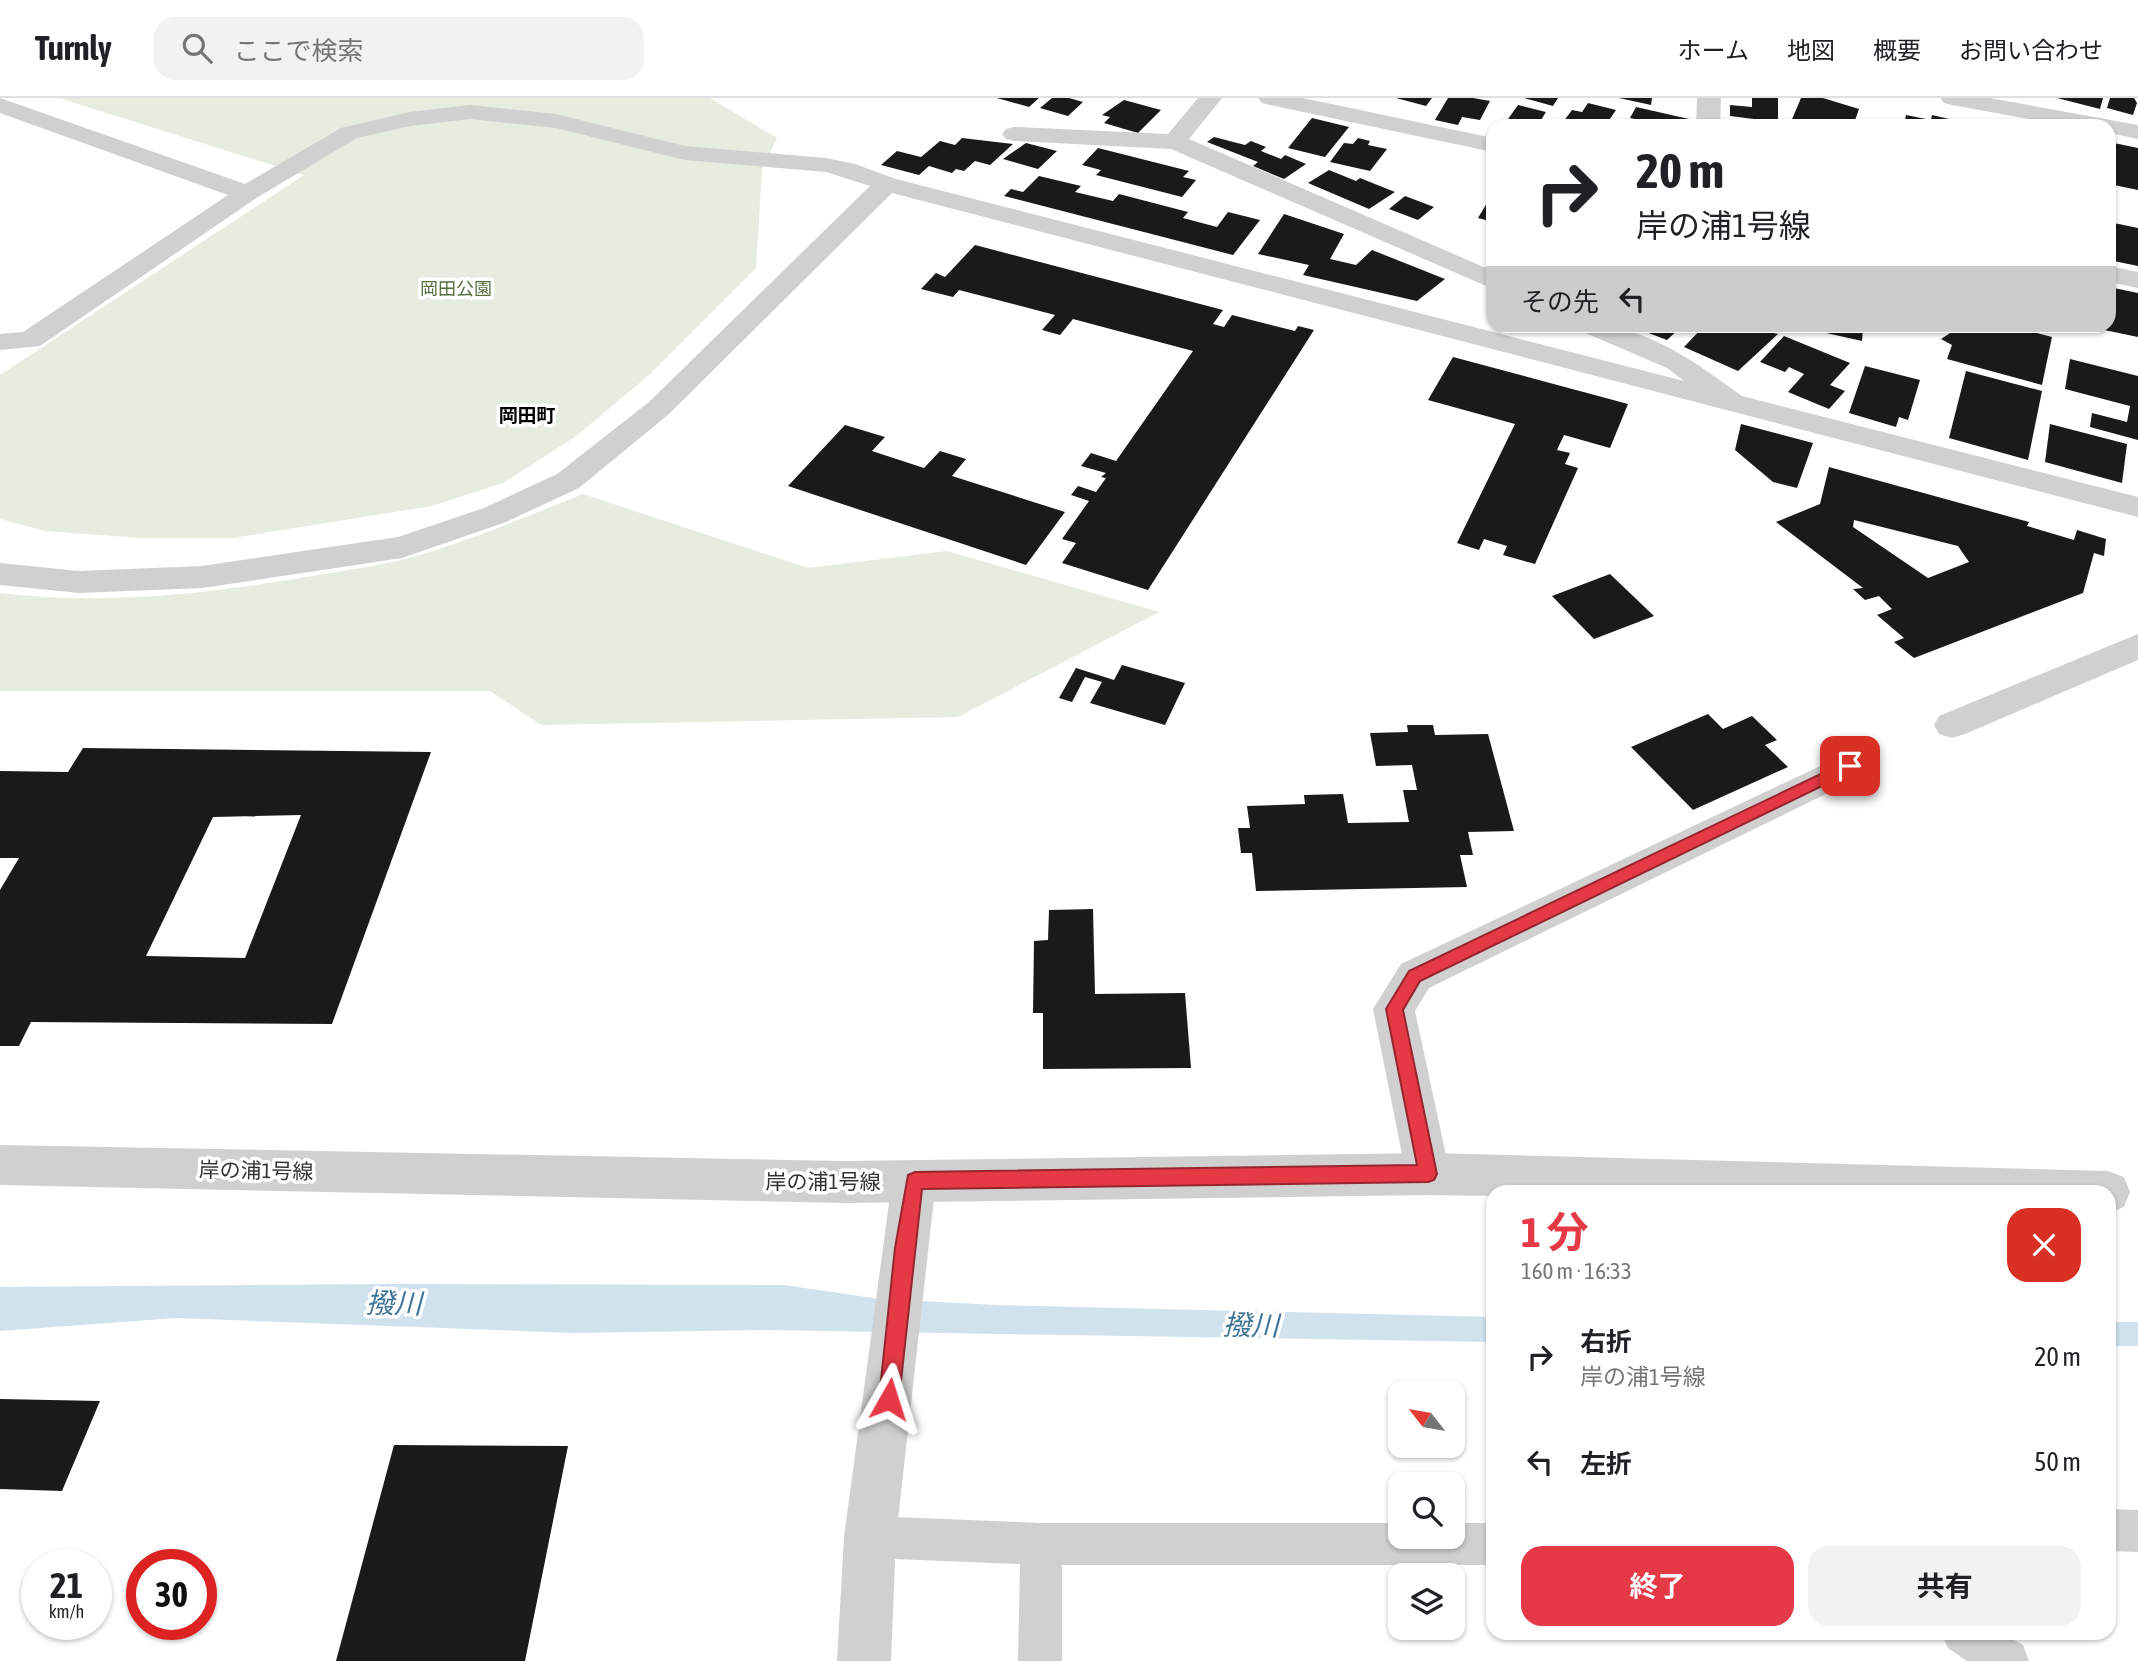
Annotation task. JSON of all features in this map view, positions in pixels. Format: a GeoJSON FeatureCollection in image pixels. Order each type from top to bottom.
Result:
{"type":"FeatureCollection","features":[{"type":"Feature","properties":{"kind":"street"},"geometry":{"type":"LineString","coordinates":[[1175,142],[1210,98]]}},
{"type":"Feature","properties":{"kind":"street"},"geometry":{"type":"LineString","coordinates":[[1270,98],[1486,144]]}},
{"type":"Feature","properties":{"kind":"street"},"geometry":{"type":"LineString","coordinates":[[1708,119],[1709,98]]}},
{"type":"Feature","properties":{"kind":"street"},"geometry":{"type":"LineString","coordinates":[[1952,98],[2068,119]]}},
{"type":"Feature","properties":{"kind":"street"},"geometry":{"type":"LineString","coordinates":[[0,105],[249,192]]}},
{"type":"Feature","properties":{"kind":"street"},"geometry":{"type":"LineString","coordinates":[[0,342],[30,340],[249,192],[349,133],[410,119],[470,113],[556,121],[685,153],[846,169],[887,184],[2138,507]]}},
{"type":"Feature","properties":{"kind":"street"},"geometry":{"type":"LineString","coordinates":[[2116,128],[2138,132]]}},
{"type":"Feature","properties":{"kind":"street"},"geometry":{"type":"LineString","coordinates":[[1014,134],[1175,142],[1486,278]]}},
{"type":"Feature","properties":{"kind":"street"},"geometry":{"type":"LineString","coordinates":[[0,574],[79,582],[202,577],[402,547],[495,515],[568,481],[659,408],[887,184]]}},
{"type":"Feature","properties":{"kind":"street"},"geometry":{"type":"LineString","coordinates":[[2116,275],[2138,280]]}},
{"type":"Feature","properties":{"kind":"street"},"geometry":{"type":"LineString","coordinates":[[1609,333],[1677,362],[1732,402]]}},
{"type":"Feature","properties":{"kind":"street"},"geometry":{"type":"LineString","coordinates":[[1952,724],[2138,646]]}},
{"type":"Feature","properties":{"kind":"street"},"geometry":{"type":"LineString","coordinates":[[1428,1174],[1394,1009],[1415,976],[1850,766]]}},
{"type":"Feature","properties":{"kind":"street","name":"岸の浦1号線"},"geometry":{"type":"LineString","coordinates":[[0,1165],[845,1182],[1428,1174],[1844,1185]]}},
{"type":"Feature","properties":{"kind":"street"},"geometry":{"type":"LineString","coordinates":[[864,1661],[870,1537],[889,1399],[904,1248],[915,1181]]}},
{"type":"Feature","properties":{"kind":"street","name":"岸の浦1号線"},"geometry":{"type":"LineString","coordinates":[[2116,1192],[2138,1193]]}},
{"type":"Feature","properties":{"kind":"lane"},"geometry":{"type":"LineString","coordinates":[[2116,1530],[2138,1531]]}},
{"type":"Feature","properties":{"kind":"lane"},"geometry":{"type":"LineString","coordinates":[[870,1537],[1041,1544],[1486,1544]]}},
{"type":"Feature","properties":{"kind":"lane"},"geometry":{"type":"LineString","coordinates":[[1040,1661],[1041,1544]]}},
{"type":"Feature","properties":{"kind":"lane"},"geometry":{"type":"LineString","coordinates":[[1974,1640],[2007,1661]]}},
{"type":"Feature","properties":{"kind":"green space","name":"岡田公園"},"geometry":{"type":"Polygon","coordinates":[[[59,98],[710,98],[777,138],[762,169],[756,268],[648,376],[575,437],[503,483],[432,506],[233,538],[140,538],[45,531],[0,519],[0,375],[304,175],[59,98]]]}},
{"type":"Feature","properties":{"kind":"green space"},"geometry":{"type":"Polygon","coordinates":[[[583,494],[808,568],[947,551],[1159,612],[958,717],[541,725],[490,691],[0,691],[0,593],[80,598],[160,596],[240,587],[368,567],[444,547],[583,494]]]}},
{"type":"Feature","properties":{"kind":"water","name":"撥川"},"geometry":{"type":"Polygon","coordinates":[[[784,1285],[880,1299],[997,1305],[1486,1317],[1486,1342],[765,1330],[573,1333],[176,1318],[0,1331],[0,1287],[784,1285]]]}},
{"type":"Feature","properties":{"kind":"water"},"geometry":{"type":"Polygon","coordinates":[[[2116,1322],[2138,1322],[2138,1346],[2116,1346],[2116,1322]]]}},
{"type":"Feature","properties":{"kind":"building"},"geometry":{"type":"Polygon","coordinates":[[[997,98],[1039,98],[1029,107],[997,98]]]}},
{"type":"Feature","properties":{"kind":"building"},"geometry":{"type":"Polygon","coordinates":[[[1052,98],[1069,98],[1083,102],[1068,116],[1040,108],[1052,98]]]}},
{"type":"Feature","properties":{"kind":"building"},"geometry":{"type":"Polygon","coordinates":[[[1396,98],[1432,98],[1426,106],[1396,98]]]}},
{"type":"Feature","properties":{"kind":"building"},"geometry":{"type":"Polygon","coordinates":[[[1448,98],[1490,101],[1480,120],[1462,117],[1458,125],[1435,120],[1448,98]]]}},
{"type":"Feature","properties":{"kind":"building"},"geometry":{"type":"Polygon","coordinates":[[[1524,98],[1558,98],[1553,106],[1524,98]]]}},
{"type":"Feature","properties":{"kind":"building"},"geometry":{"type":"Polygon","coordinates":[[[1619,98],[1652,98],[1651,105],[1619,98]]]}},
{"type":"Feature","properties":{"kind":"building"},"geometry":{"type":"Polygon","coordinates":[[[1752,98],[1778,98],[1778,119],[1730,116],[1730,105],[1752,107],[1752,98]]]}},
{"type":"Feature","properties":{"kind":"building"},"geometry":{"type":"Polygon","coordinates":[[[1801,98],[1823,98],[1859,109],[1855,119],[1792,119],[1801,98]]]}},
{"type":"Feature","properties":{"kind":"building"},"geometry":{"type":"Polygon","coordinates":[[[2057,98],[2103,98],[2100,109],[2057,98]]]}},
{"type":"Feature","properties":{"kind":"building"},"geometry":{"type":"Polygon","coordinates":[[[2110,98],[2134,98],[2137,103],[2133,115],[2107,108],[2110,98]]]}},
{"type":"Feature","properties":{"kind":"building"},"geometry":{"type":"Polygon","coordinates":[[[1124,100],[1161,110],[1138,133],[1104,123],[1110,117],[1102,115],[1124,100]]]}},
{"type":"Feature","properties":{"kind":"building"},"geometry":{"type":"Polygon","coordinates":[[[1588,103],[1616,110],[1610,119],[1565,119],[1572,110],[1582,112],[1588,103]]]}},
{"type":"Feature","properties":{"kind":"building"},"geometry":{"type":"Polygon","coordinates":[[[1518,105],[1546,112],[1542,119],[1508,119],[1518,105]]]}},
{"type":"Feature","properties":{"kind":"building"},"geometry":{"type":"Polygon","coordinates":[[[1636,107],[1689,119],[1635,119],[1630,118],[1636,107]]]}},
{"type":"Feature","properties":{"kind":"building"},"geometry":{"type":"Polygon","coordinates":[[[1906,115],[1926,119],[1905,119],[1906,115]]]}},
{"type":"Feature","properties":{"kind":"building"},"geometry":{"type":"Polygon","coordinates":[[[1932,115],[1949,119],[1931,119],[1932,115]]]}},
{"type":"Feature","properties":{"kind":"building"},"geometry":{"type":"Polygon","coordinates":[[[1312,118],[1349,127],[1325,157],[1288,148],[1312,118]]]}},
{"type":"Feature","properties":{"kind":"building"},"geometry":{"type":"Polygon","coordinates":[[[1214,137],[1245,145],[1251,141],[1266,147],[1261,151],[1281,159],[1285,155],[1306,164],[1284,179],[1253,166],[1258,162],[1207,142],[1214,137]]]}},
{"type":"Feature","properties":{"kind":"building"},"geometry":{"type":"Polygon","coordinates":[[[962,138],[1013,144],[990,165],[975,161],[964,171],[956,169],[952,173],[929,166],[919,175],[881,165],[897,151],[921,157],[940,141],[955,145],[962,138]]]}},
{"type":"Feature","properties":{"kind":"building"},"geometry":{"type":"Polygon","coordinates":[[[1358,138],[1370,141],[1368,145],[1387,149],[1370,171],[1330,162],[1344,143],[1353,144],[1358,138]]]}},
{"type":"Feature","properties":{"kind":"building"},"geometry":{"type":"Polygon","coordinates":[[[1026,143],[1057,151],[1038,169],[1003,159],[1026,143]]]}},
{"type":"Feature","properties":{"kind":"building"},"geometry":{"type":"Polygon","coordinates":[[[2116,143],[2138,148],[2138,190],[2116,185],[2116,143]]]}},
{"type":"Feature","properties":{"kind":"building"},"geometry":{"type":"Polygon","coordinates":[[[1098,148],[1189,171],[1183,177],[1196,180],[1182,197],[1096,175],[1101,170],[1082,165],[1098,148]]]}},
{"type":"Feature","properties":{"kind":"building"},"geometry":{"type":"Polygon","coordinates":[[[1329,170],[1356,181],[1360,178],[1395,192],[1369,209],[1308,183],[1329,170]]]}},
{"type":"Feature","properties":{"kind":"building"},"geometry":{"type":"Polygon","coordinates":[[[1039,176],[1081,186],[1075,192],[1113,201],[1119,194],[1188,212],[1183,218],[1217,227],[1228,212],[1260,220],[1233,255],[1004,196],[1011,189],[1023,192],[1039,176]]]}},
{"type":"Feature","properties":{"kind":"building"},"geometry":{"type":"Polygon","coordinates":[[[1405,196],[1434,207],[1418,220],[1389,209],[1405,196]]]}},
{"type":"Feature","properties":{"kind":"building"},"geometry":{"type":"Polygon","coordinates":[[[1486,205],[1486,220],[1478,218],[1486,205]]]}},
{"type":"Feature","properties":{"kind":"building"},"geometry":{"type":"Polygon","coordinates":[[[1284,214],[1344,234],[1330,259],[1356,265],[1372,250],[1445,279],[1417,301],[1303,275],[1309,265],[1258,254],[1284,214]]]}},
{"type":"Feature","properties":{"kind":"building"},"geometry":{"type":"Polygon","coordinates":[[[2116,223],[2138,228],[2138,266],[2116,261],[2116,223]]]}},
{"type":"Feature","properties":{"kind":"building"},"geometry":{"type":"Polygon","coordinates":[[[975,245],[1223,310],[1213,324],[1224,327],[1232,315],[1295,331],[1298,326],[1314,330],[1148,590],[1062,563],[1076,543],[1062,539],[1089,501],[1071,495],[1078,486],[1096,492],[1106,478],[1101,477],[1106,473],[1081,466],[1091,453],[1116,461],[1193,351],[1073,319],[1060,335],[1042,330],[1055,315],[959,290],[953,297],[921,289],[936,273],[945,277],[975,245]]]}},
{"type":"Feature","properties":{"kind":"building"},"geometry":{"type":"Polygon","coordinates":[[[2116,288],[2138,293],[2138,337],[2116,332],[2116,288]]]}},
{"type":"Feature","properties":{"kind":"building"},"geometry":{"type":"Polygon","coordinates":[[[1648,333],[1674,333],[1667,340],[1648,333]]]}},
{"type":"Feature","properties":{"kind":"building"},"geometry":{"type":"Polygon","coordinates":[[[1697,333],[1778,334],[1738,371],[1684,347],[1697,333]]]}},
{"type":"Feature","properties":{"kind":"building"},"geometry":{"type":"Polygon","coordinates":[[[1826,333],[1863,333],[1862,341],[1826,333]]]}},
{"type":"Feature","properties":{"kind":"building"},"geometry":{"type":"Polygon","coordinates":[[[1950,333],[2037,333],[2052,337],[2042,385],[1947,359],[1952,345],[1941,339],[1950,333]]]}},
{"type":"Feature","properties":{"kind":"building"},"geometry":{"type":"Polygon","coordinates":[[[1784,336],[1850,363],[1830,385],[1845,391],[1829,409],[1788,392],[1804,374],[1789,367],[1785,372],[1760,362],[1784,336]]]}},
{"type":"Feature","properties":{"kind":"building"},"geometry":{"type":"Polygon","coordinates":[[[1453,357],[1628,404],[1610,448],[1564,435],[1557,450],[1570,453],[1565,464],[1578,468],[1535,564],[1503,555],[1507,546],[1484,539],[1479,550],[1457,543],[1515,424],[1428,400],[1453,357]]]}},
{"type":"Feature","properties":{"kind":"building"},"geometry":{"type":"Polygon","coordinates":[[[2070,359],[2138,376],[2138,440],[2090,427],[2092,413],[2127,422],[2130,406],[2065,389],[2070,359]]]}},
{"type":"Feature","properties":{"kind":"building"},"geometry":{"type":"Polygon","coordinates":[[[1865,366],[1920,380],[1908,420],[1899,417],[1896,427],[1849,413],[1865,366]]]}},
{"type":"Feature","properties":{"kind":"building"},"geometry":{"type":"Polygon","coordinates":[[[1966,371],[2042,391],[2028,460],[1949,438],[1966,371]]]}},
{"type":"Feature","properties":{"kind":"building"},"geometry":{"type":"Polygon","coordinates":[[[1741,424],[1813,443],[1797,488],[1773,482],[1735,450],[1741,424]]]}},
{"type":"Feature","properties":{"kind":"building"},"geometry":{"type":"Polygon","coordinates":[[[2050,424],[2127,444],[2122,483],[2045,462],[2050,424]]]}},
{"type":"Feature","properties":{"kind":"building"},"geometry":{"type":"Polygon","coordinates":[[[845,425],[885,437],[872,451],[924,468],[940,451],[966,459],[952,476],[1065,512],[1026,565],[788,486],[845,425]]]}},
{"type":"Feature","properties":{"kind":"building"},"geometry":{"type":"Polygon","coordinates":[[[1829,467],[2029,522],[2027,526],[2074,540],[2077,530],[2106,539],[2104,556],[2094,553],[2083,593],[1914,658],[1894,642],[1904,638],[1877,615],[1892,609],[1879,596],[1865,600],[1853,589],[1863,588],[1776,522],[1820,504],[1829,467]],[[1854,520],[1853,527],[1928,578],[1969,562],[1958,546],[1854,520]]]}},
{"type":"Feature","properties":{"kind":"building"},"geometry":{"type":"Polygon","coordinates":[[[1610,574],[1654,616],[1594,639],[1552,596],[1610,574]]]}},
{"type":"Feature","properties":{"kind":"building"},"geometry":{"type":"Polygon","coordinates":[[[1122,665],[1185,683],[1165,725],[1090,703],[1102,682],[1085,677],[1072,702],[1059,698],[1076,668],[1114,680],[1122,665]]]}},
{"type":"Feature","properties":{"kind":"building"},"geometry":{"type":"Polygon","coordinates":[[[1708,714],[1723,729],[1752,716],[1777,740],[1765,745],[1788,767],[1693,810],[1631,747],[1708,714]]]}},
{"type":"Feature","properties":{"kind":"building"},"geometry":{"type":"Polygon","coordinates":[[[1407,725],[1433,725],[1435,735],[1488,734],[1514,831],[1468,832],[1473,855],[1460,855],[1467,887],[1256,891],[1252,853],[1241,853],[1238,828],[1250,828],[1247,806],[1305,804],[1304,795],[1343,794],[1348,823],[1409,822],[1403,790],[1417,790],[1412,765],[1376,766],[1370,733],[1408,732],[1407,725]]]}},
{"type":"Feature","properties":{"kind":"building"},"geometry":{"type":"Polygon","coordinates":[[[83,748],[431,752],[332,1024],[31,1022],[19,1046],[0,1046],[0,890],[19,858],[0,858],[0,771],[68,772],[83,748]],[[301,815],[213,817],[146,956],[245,958],[301,815]]]}},
{"type":"Feature","properties":{"kind":"building"},"geometry":{"type":"Polygon","coordinates":[[[1093,909],[1095,994],[1185,993],[1191,1068],[1043,1069],[1043,1013],[1033,1013],[1034,941],[1048,940],[1049,910],[1093,909]]]}},
{"type":"Feature","properties":{"kind":"building"},"geometry":{"type":"Polygon","coordinates":[[[0,1399],[100,1401],[62,1491],[0,1489],[0,1399]]]}},
{"type":"Feature","properties":{"kind":"building"},"geometry":{"type":"Polygon","coordinates":[[[394,1445],[568,1446],[525,1661],[336,1661],[394,1445]]]}},
{"type":"Feature","properties":{"kind":"district","name":"岡田町"},"geometry":{"type":"Point","coordinates":[527,415]}},
{"type":"Feature","properties":{"kind":"route"},"geometry":{"type":"LineString","coordinates":[[889,1399],[904,1248],[915,1181],[1428,1174],[1394,1009],[1415,976],[1850,766]]}}]}
